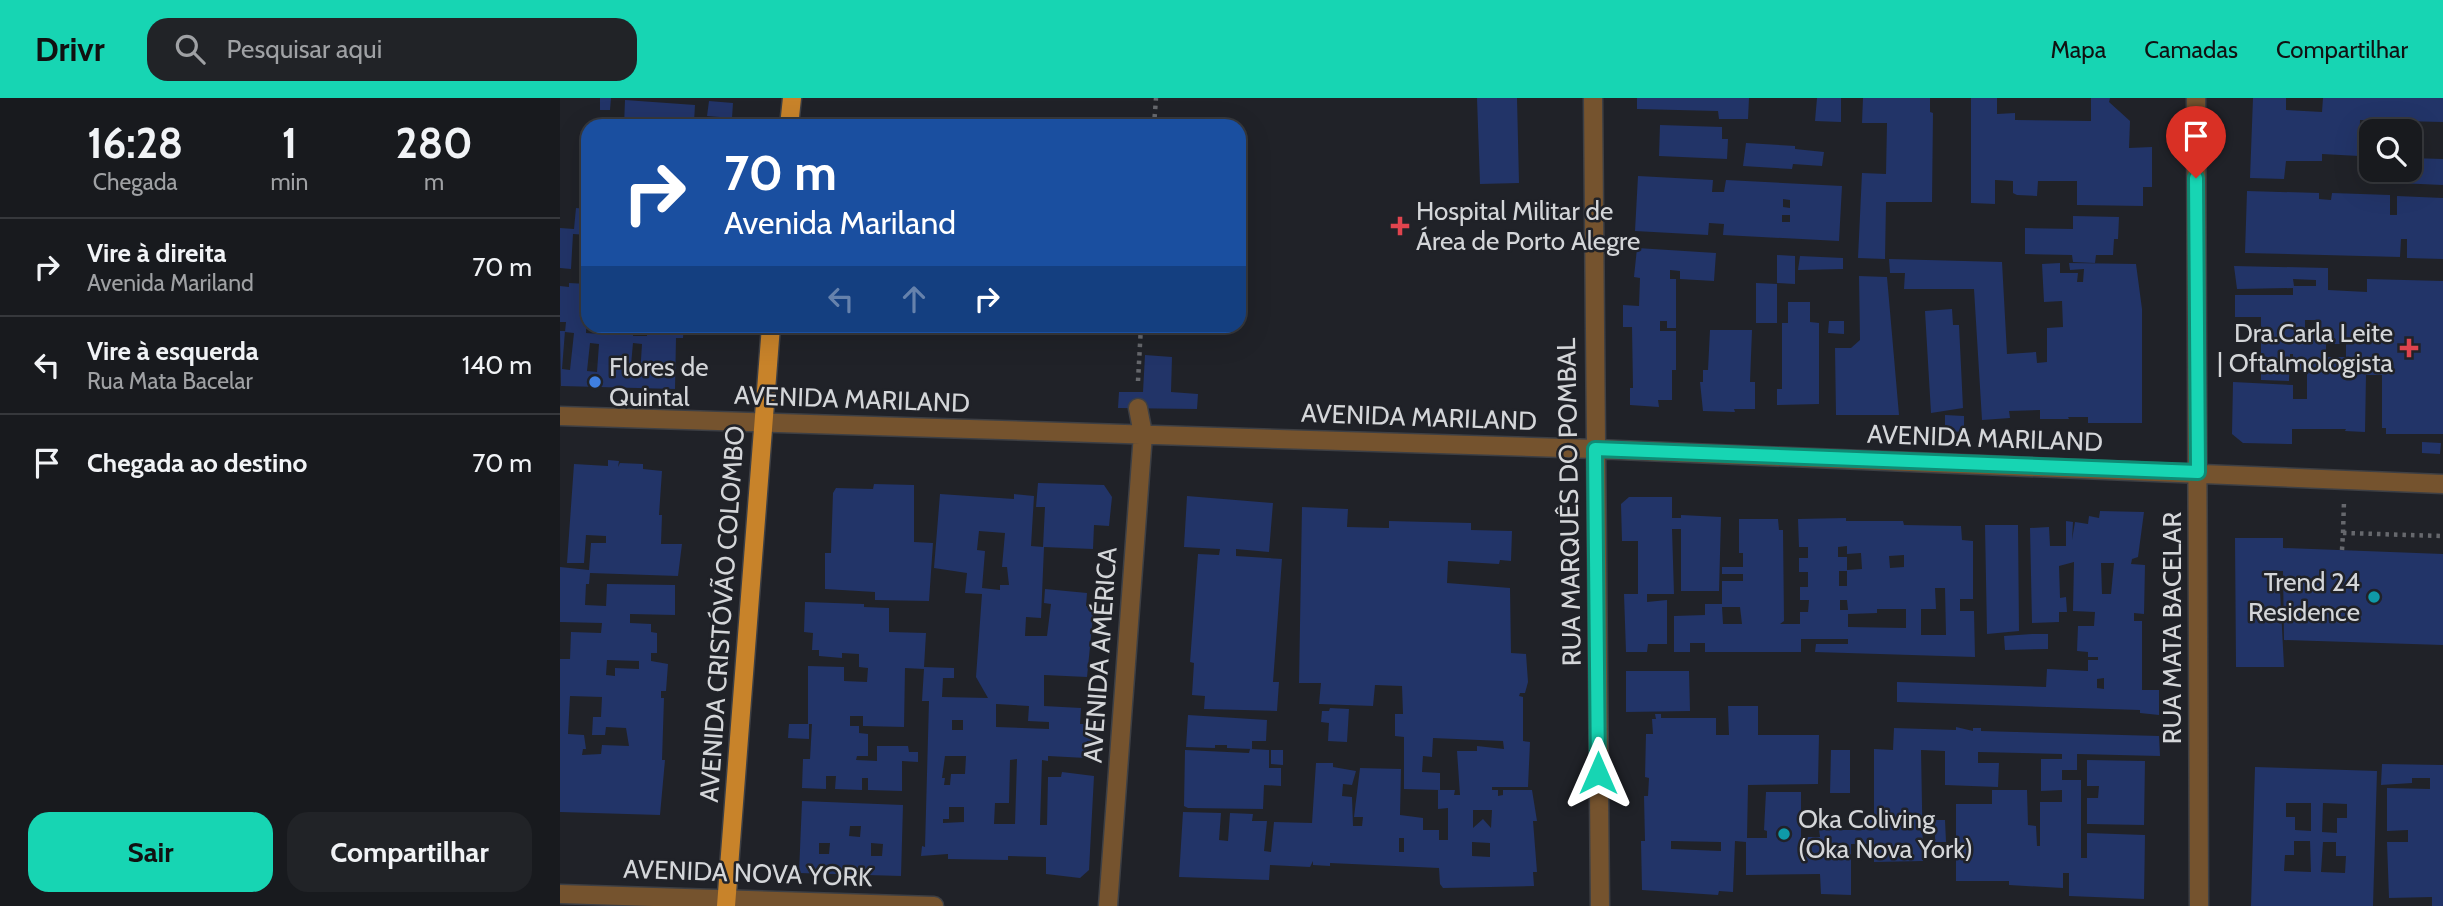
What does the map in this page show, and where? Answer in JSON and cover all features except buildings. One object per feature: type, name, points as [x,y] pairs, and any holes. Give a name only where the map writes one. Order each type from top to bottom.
[{"type":"main road","points":[[790,119],[792,98]]},
{"type":"main road","name":"AVENIDA CRISTÓVÃO COLOMBO","points":[[727,902],[770,333]]},
{"type":"street","name":"RUA MARQUÊS DO POMBAL","points":[[1593,98],[1600,906]]},
{"type":"street","name":"RUA MATA BACELAR","points":[[2196,98],[2199,906]]},
{"type":"street","name":"AVENIDA AMÉRICA","points":[[1108,906],[1143,434],[1138,408]]},
{"type":"street","name":"AVENIDA MARILAND","points":[[560,416],[1595,449],[2443,484]]},
{"type":"street","name":"AVENIDA NOVA YORK","points":[[560,894],[727,902],[934,906]]},
{"type":"path","points":[[1154,119],[1156,98]]},
{"type":"path","points":[[1138,381],[1141,333]]},
{"type":"path","points":[[2342,550],[2343,516]]},
{"type":"path","points":[[2343,533],[2443,537]]},
{"type":"place","name":"Hospital Militar de Área de Porto Alegre","points":[[1400,226]]},
{"type":"place","name":"Dra.Carla Leite | Oftalmologista","points":[[2409,348]]},
{"type":"place","name":"Flores de Quintal","points":[[595,382]]},
{"type":"place","name":"Trend 24 Residence","points":[[2374,597]]},
{"type":"place","name":"Oka Coliving (Oka Nova York)","points":[[1784,834]]},
{"type":"route","points":[[1598,773],[1595,449],[2198,472],[2196,178]]}]
